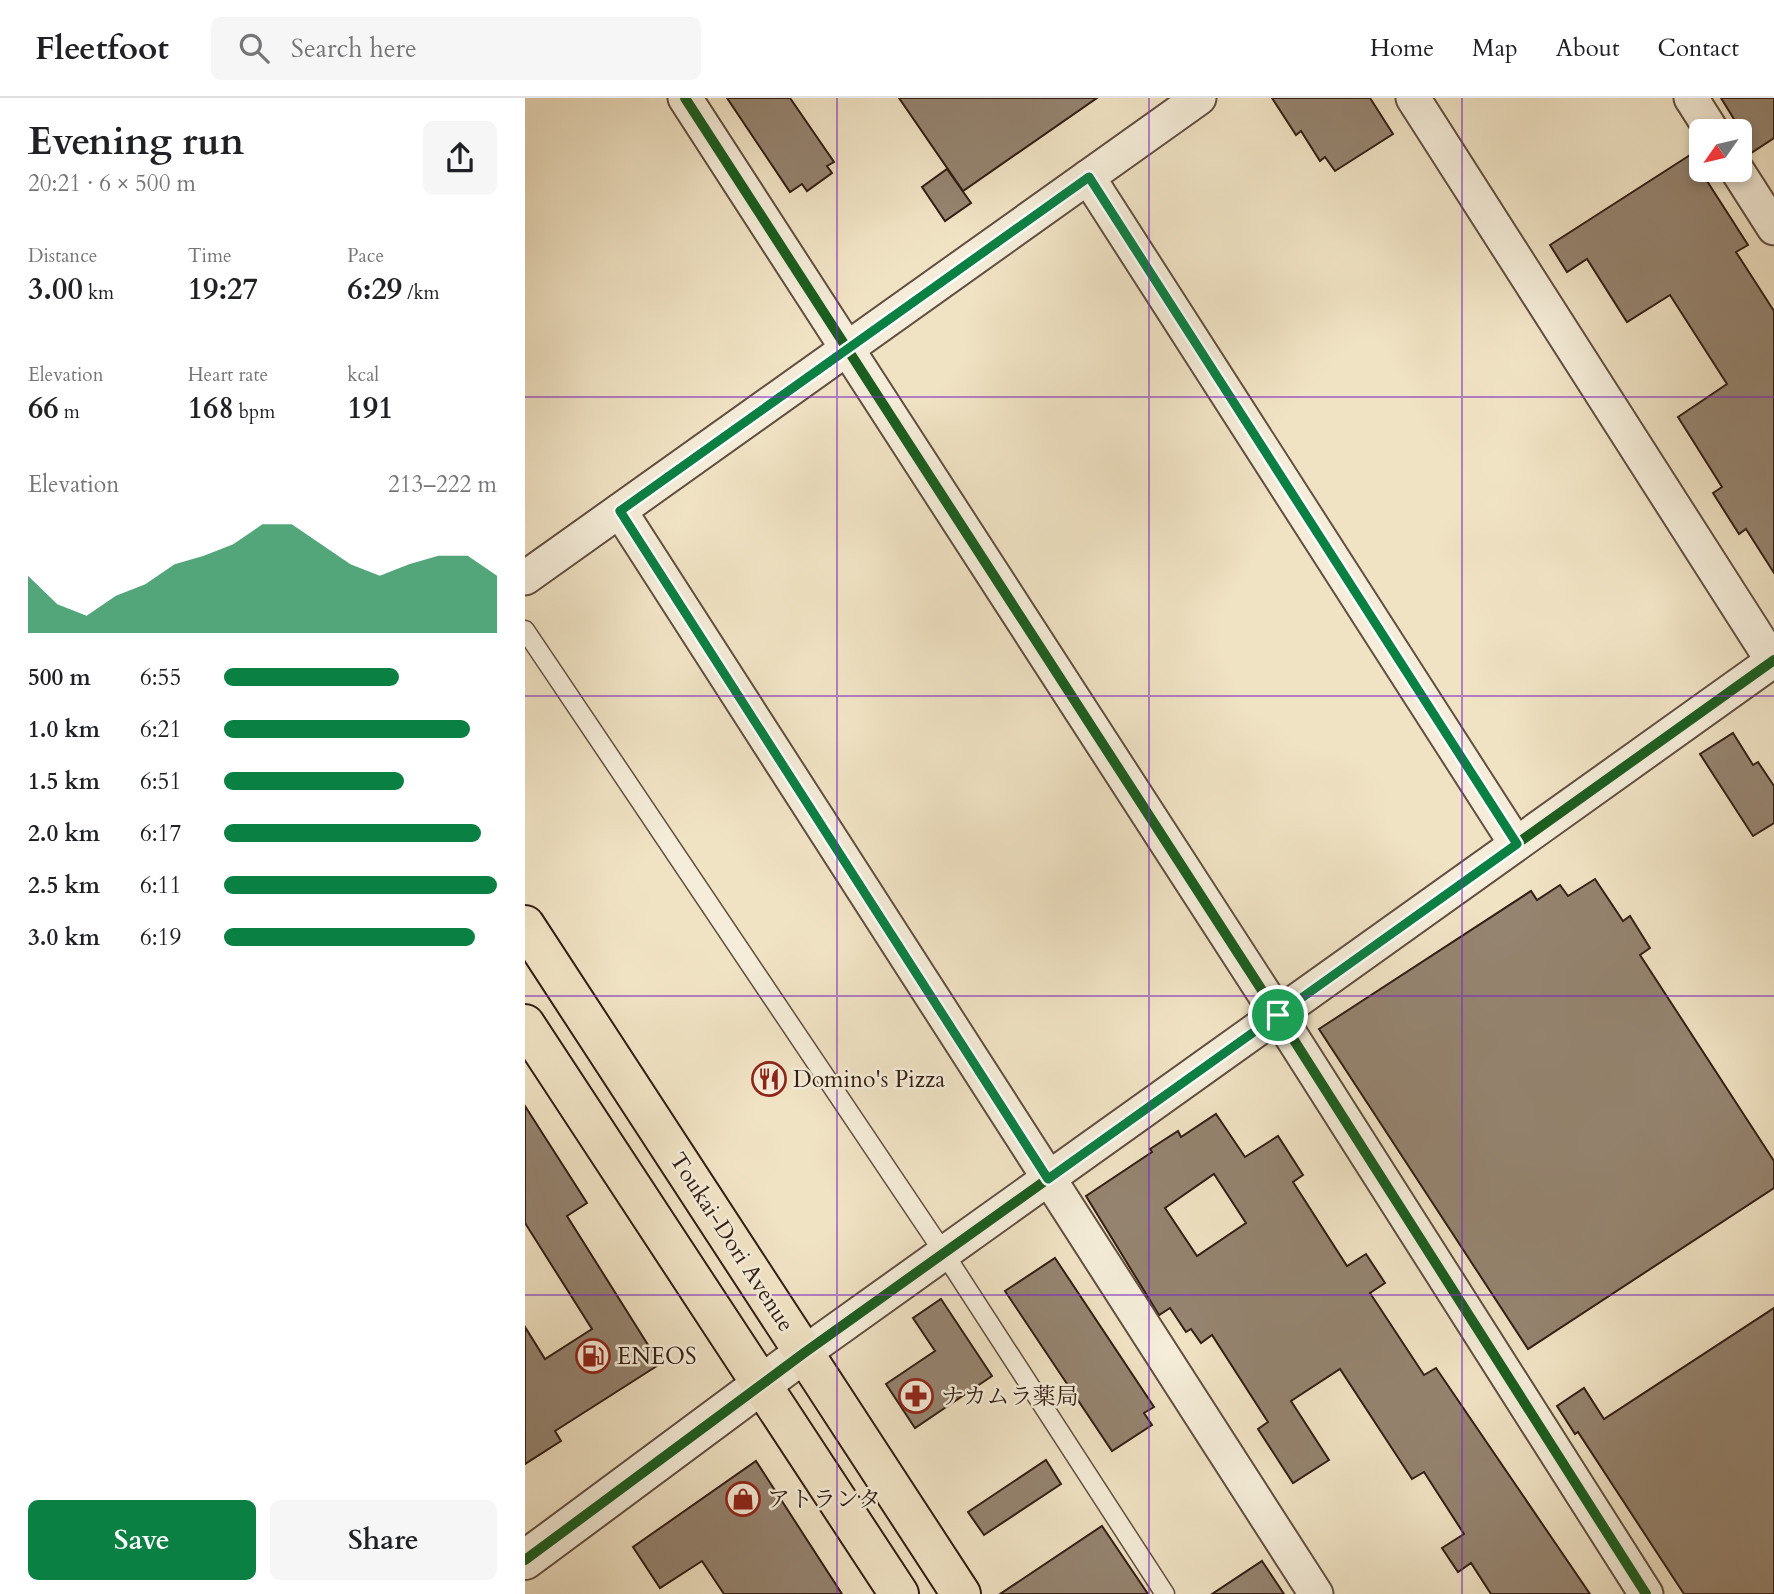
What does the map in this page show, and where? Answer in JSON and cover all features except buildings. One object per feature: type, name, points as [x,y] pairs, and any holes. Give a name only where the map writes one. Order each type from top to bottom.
[{"type":"main road","name":"Toukai-Dori Avenue","points":[[525,925],[961,1594]]},
{"type":"main road","points":[[525,1024],[899,1594]]},
{"type":"street","points":[[685,98],[1278,1015],[1646,1594]]},
{"type":"street","points":[[525,578],[1199,98]]},
{"type":"street","points":[[525,1560],[804,1353],[1774,661],[1413,98]]},
{"type":"street","points":[[1691,98],[1704,119]]},
{"type":"street","points":[[1089,177],[1517,844]]},
{"type":"street","points":[[1745,182],[1774,228]]},
{"type":"street","points":[[620,511],[1316,1594]]},
{"type":"lane","points":[[525,630],[943,1254],[1165,1594]]},
{"type":"cycle path","points":[[685,98],[1278,1015],[1646,1594]]},
{"type":"cycle path","points":[[525,1560],[804,1353],[1774,660]]},
{"type":"place","name":"Domino's Pizza","points":[[769,1079]]},
{"type":"place","name":"ENEOS","points":[[593,1356]]},
{"type":"place","name":"ナカムラ薬局","points":[[916,1396]]},
{"type":"place","name":"アトランタ","points":[[743,1499]]},
{"type":"route","points":[[1089,177],[1517,844],[1278,1015],[1048,1179],[620,511],[1089,177]]}]
